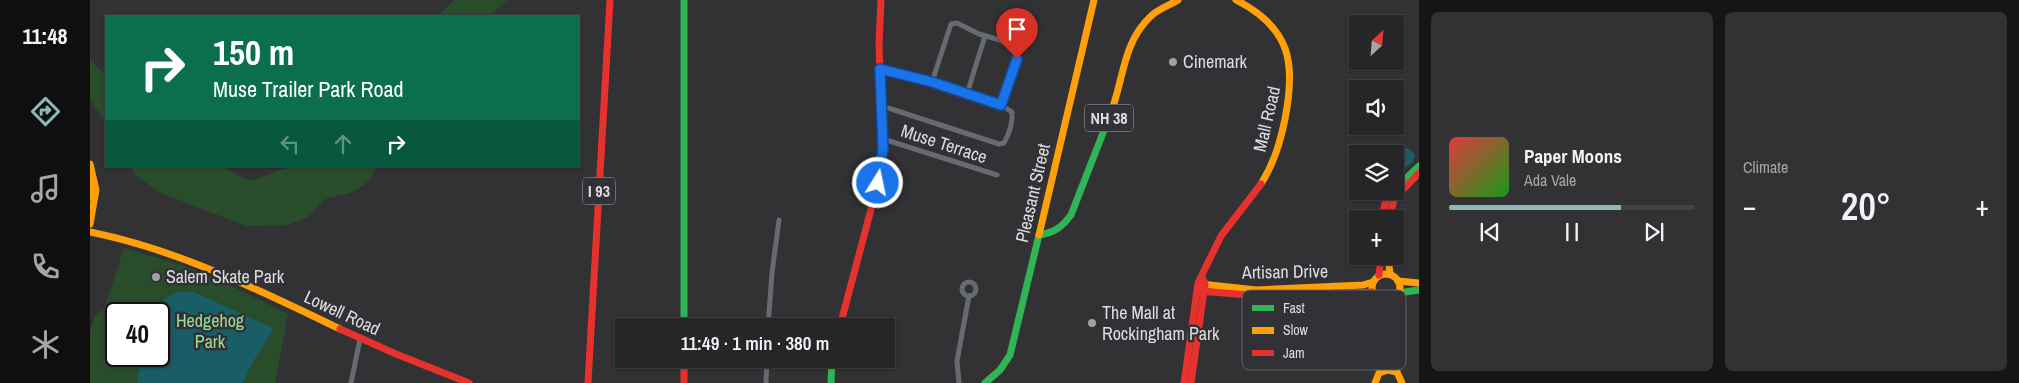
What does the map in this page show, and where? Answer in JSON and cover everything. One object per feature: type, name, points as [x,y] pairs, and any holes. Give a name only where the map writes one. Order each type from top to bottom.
[{"type":"main road","name":"I 93","points":[[588,383],[610,0]]},
{"type":"main road","points":[[684,0],[684,318]]},
{"type":"main road","points":[[842,318],[881,172],[883,139],[880,69],[881,0]]},
{"type":"main road","name":"Pleasant Street","points":[[985,383],[1000,370],[1010,355],[1015,338],[1094,0]]},
{"type":"main road","name":"NH 38","points":[[1039,235],[1055,231],[1072,215],[1112,110],[1126,57],[1134,38],[1152,15],[1178,0]]},
{"type":"main road","name":"Mall Road","points":[[1184,383],[1201,286],[1216,245],[1254,193],[1272,164],[1281,135],[1291,85],[1288,59],[1277,32],[1263,16],[1236,0]]},
{"type":"main road","points":[[90,164],[96,190],[90,224]]},
{"type":"main road","points":[[1404,180],[1419,166]]},
{"type":"main road","points":[[1391,210],[1395,198],[1419,173]]},
{"type":"main road","points":[[90,197],[93,176]]},
{"type":"main road","name":"Lowell Road","points":[[90,232],[139,244],[204,266],[360,339],[469,383]]},
{"type":"main road","points":[[1372,290],[1373,282],[1379,275],[1380,265]]},
{"type":"main road","points":[[1389,265],[1390,274],[1398,281],[1419,283]]},
{"type":"main road","points":[[1379,275],[1390,274]]},
{"type":"main road","points":[[1398,281],[1398,290]]},
{"type":"main road","name":"Artisan Drive","points":[[1201,286],[1270,290],[1363,285],[1373,282]]},
{"type":"main road","name":"Mall Road","points":[[1191,383],[1201,286]]},
{"type":"main road","name":"Artisan Drive","points":[[1201,286],[1242,293]]},
{"type":"main road","points":[[1406,291],[1419,290]]},
{"type":"main road","points":[[684,368],[684,383]]},
{"type":"main road","points":[[831,383],[832,368]]},
{"type":"main road","points":[[1375,383],[1377,377],[1383,371],[1392,370],[1400,376],[1402,383]]},
{"type":"street","points":[[932,82],[951,24],[957,23],[986,36],[1020,46],[1001,105]]},
{"type":"street","points":[[967,94],[986,36]]},
{"type":"street","points":[[880,69],[932,82],[1001,105],[1012,112],[1013,117],[1008,136],[1004,143],[999,144],[882,106]]},
{"type":"street","name":"Muse Terrace","points":[[883,139],[997,175]]},
{"type":"street","points":[[769,318],[779,220]]},
{"type":"street","points":[[959,383],[957,361],[969,296]]},
{"type":"street","points":[[351,383],[360,339]]},
{"type":"street","points":[[766,383],[767,368]]},
{"type":"green space","points":[[454,0],[507,0],[491,15],[439,15]]},
{"type":"green space","points":[[90,59],[105,74],[105,122],[90,99]]},
{"type":"green space","points":[[130,167],[223,167],[248,180],[254,180],[292,167],[376,167],[371,178],[365,184],[350,193],[324,200],[307,218],[288,225],[246,226],[161,193],[136,176]]},
{"type":"green space","name":"Hedgehog Park","points":[[124,248],[187,267],[288,314],[275,383],[90,383],[90,332],[95,316],[105,306],[105,367],[170,367],[170,302],[106,302]]},
{"type":"water","points":[[1408,148],[1415,154],[1413,162],[1404,169],[1404,149]]},
{"type":"water","points":[[179,291],[194,292],[272,328],[273,330],[251,365],[243,383],[137,383],[140,367],[170,367],[170,302],[161,302]]},
{"type":"traffic: fast","points":[[684,0],[684,318]]},
{"type":"traffic: fast","points":[[985,383],[1000,370],[1010,355],[1039,235],[1057,229],[1071,215],[1110,115]]},
{"type":"traffic: fast","points":[[1404,180],[1419,166]]},
{"type":"traffic: fast","points":[[1406,292],[1419,290]]},
{"type":"traffic: fast","points":[[831,383],[832,368]]},
{"type":"traffic: slow","points":[[1039,235],[1094,0]]},
{"type":"traffic: slow","points":[[1110,115],[1134,38],[1141,27],[1154,14],[1178,0]]},
{"type":"traffic: slow","points":[[1236,0],[1254,11],[1279,35],[1289,64],[1290,81],[1283,128],[1273,161],[1261,184]]},
{"type":"traffic: slow","points":[[90,164],[96,190],[90,224]]},
{"type":"traffic: slow","points":[[90,197],[92,181]]},
{"type":"traffic: slow","points":[[90,232],[155,249],[187,260],[249,286],[340,329]]},
{"type":"traffic: slow","points":[[1389,265],[1390,274]]},
{"type":"traffic: slow","points":[[1372,290],[1376,278],[1386,274],[1396,278],[1400,288]]},
{"type":"traffic: slow","points":[[1398,281],[1419,283]]},
{"type":"traffic: slow","points":[[1201,284],[1256,290],[1363,285],[1373,282]]},
{"type":"traffic: slow","points":[[1375,383],[1379,373],[1388,370],[1397,372],[1402,383]]},
{"type":"traffic: jam","points":[[588,383],[610,0]]},
{"type":"traffic: jam","points":[[842,318],[878,183],[883,148],[879,45],[881,0]]},
{"type":"traffic: jam","points":[[1391,210],[1395,198],[1419,173]]},
{"type":"traffic: jam","points":[[1184,383],[1198,283],[1221,236],[1261,184]]},
{"type":"traffic: jam","points":[[1383,210],[1387,200]]},
{"type":"traffic: jam","points":[[1379,275],[1380,265]]},
{"type":"traffic: jam","points":[[1191,383],[1205,284],[1202,277]]},
{"type":"traffic: jam","points":[[1199,291],[1242,294]]},
{"type":"traffic: jam","points":[[340,329],[469,383]]},
{"type":"traffic: jam","points":[[684,368],[684,383]]},
{"type":"place","name":"Cinemark","points":[[1173,62]]},
{"type":"place","name":"Salem Skate Park","points":[[156,277]]},
{"type":"place","name":"The Mall at Rockingham Park","points":[[1092,323]]},
{"type":"route","points":[[878,183],[883,148],[880,69],[908,74],[1001,105],[1017,59]]}]
